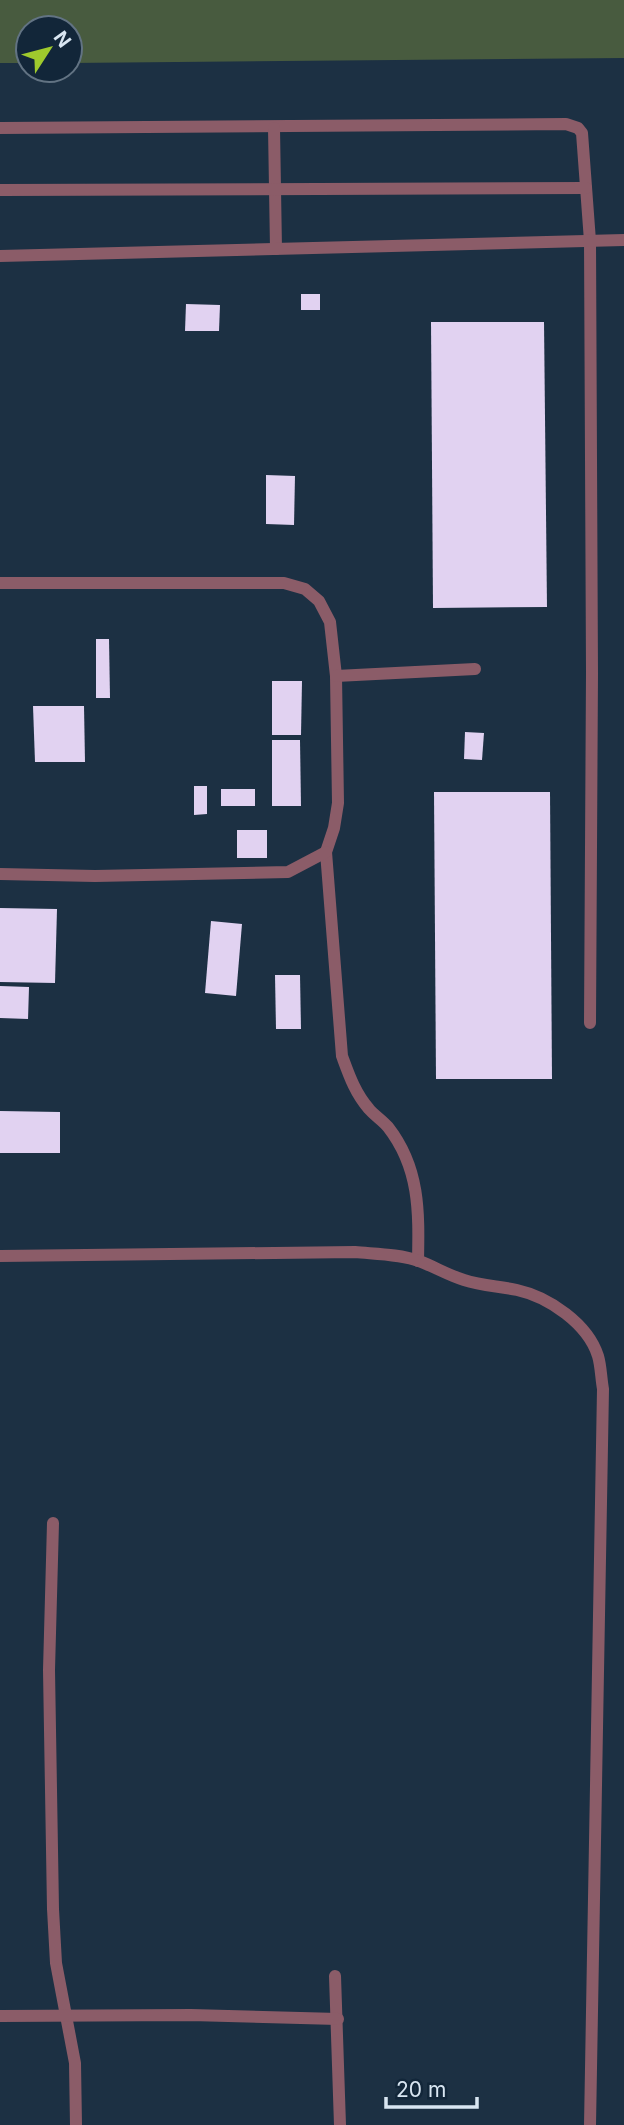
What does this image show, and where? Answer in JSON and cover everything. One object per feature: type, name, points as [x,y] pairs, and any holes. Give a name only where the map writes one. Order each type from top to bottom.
[{"type":"lane","points":[[0,128],[566,124],[578,128],[582,133],[590,241],[590,1023]]},
{"type":"lane","points":[[274,128],[276,249]]},
{"type":"lane","points":[[0,190],[586,188]]},
{"type":"lane","points":[[0,256],[624,240]]},
{"type":"lane","points":[[0,583],[284,583],[305,589],[319,601],[330,622],[336,676],[338,803],[326,852],[342,1056],[351,1083],[368,1108],[387,1126],[413,1173],[419,1217],[418,1261]]},
{"type":"lane","points":[[336,676],[475,669]]},
{"type":"lane","points":[[0,874],[95,876],[288,872],[326,852]]},
{"type":"lane","points":[[0,1256],[355,1252],[418,1261],[447,1275],[480,1285],[519,1290],[548,1301],[570,1317],[586,1335],[598,1355],[603,1389],[590,2125]]},
{"type":"lane","points":[[53,1523],[49,1670],[53,1909],[56,1963],[75,2063],[76,2125]]},
{"type":"lane","points":[[335,1976],[340,2125]]},
{"type":"lane","points":[[0,2016],[191,2015],[338,2019]]},
{"type":"green space","points":[[0,0],[624,0],[624,58],[84,63],[84,14],[14,14],[14,63],[0,63]]},
{"type":"building","points":[[301,294],[320,294],[320,310],[301,310]]},
{"type":"building","points":[[186,304],[220,305],[219,331],[185,331]]},
{"type":"building","points":[[431,322],[544,322],[547,607],[433,608]]},
{"type":"building","points":[[266,475],[295,476],[294,525],[266,524]]},
{"type":"building","points":[[96,639],[109,639],[110,698],[96,698]]},
{"type":"building","points":[[272,681],[302,681],[301,735],[272,735]]},
{"type":"building","points":[[33,706],[84,706],[85,762],[35,762]]},
{"type":"building","points":[[465,732],[484,733],[482,760],[464,759]]},
{"type":"building","points":[[272,740],[300,740],[301,806],[272,806]]},
{"type":"building","points":[[194,786],[207,786],[207,814],[194,815]]},
{"type":"building","points":[[221,789],[255,789],[255,806],[221,806]]},
{"type":"building","points":[[434,792],[550,792],[552,1079],[436,1079]]},
{"type":"building","points":[[237,830],[267,830],[267,858],[237,858]]},
{"type":"building","points":[[0,908],[57,909],[55,983],[0,982]]},
{"type":"building","points":[[211,921],[242,924],[236,996],[205,993]]},
{"type":"building","points":[[275,975],[300,975],[301,1029],[276,1029]]},
{"type":"building","points":[[0,986],[29,987],[28,1019],[0,1018]]},
{"type":"building","points":[[0,1111],[60,1112],[60,1153],[0,1153]]}]
